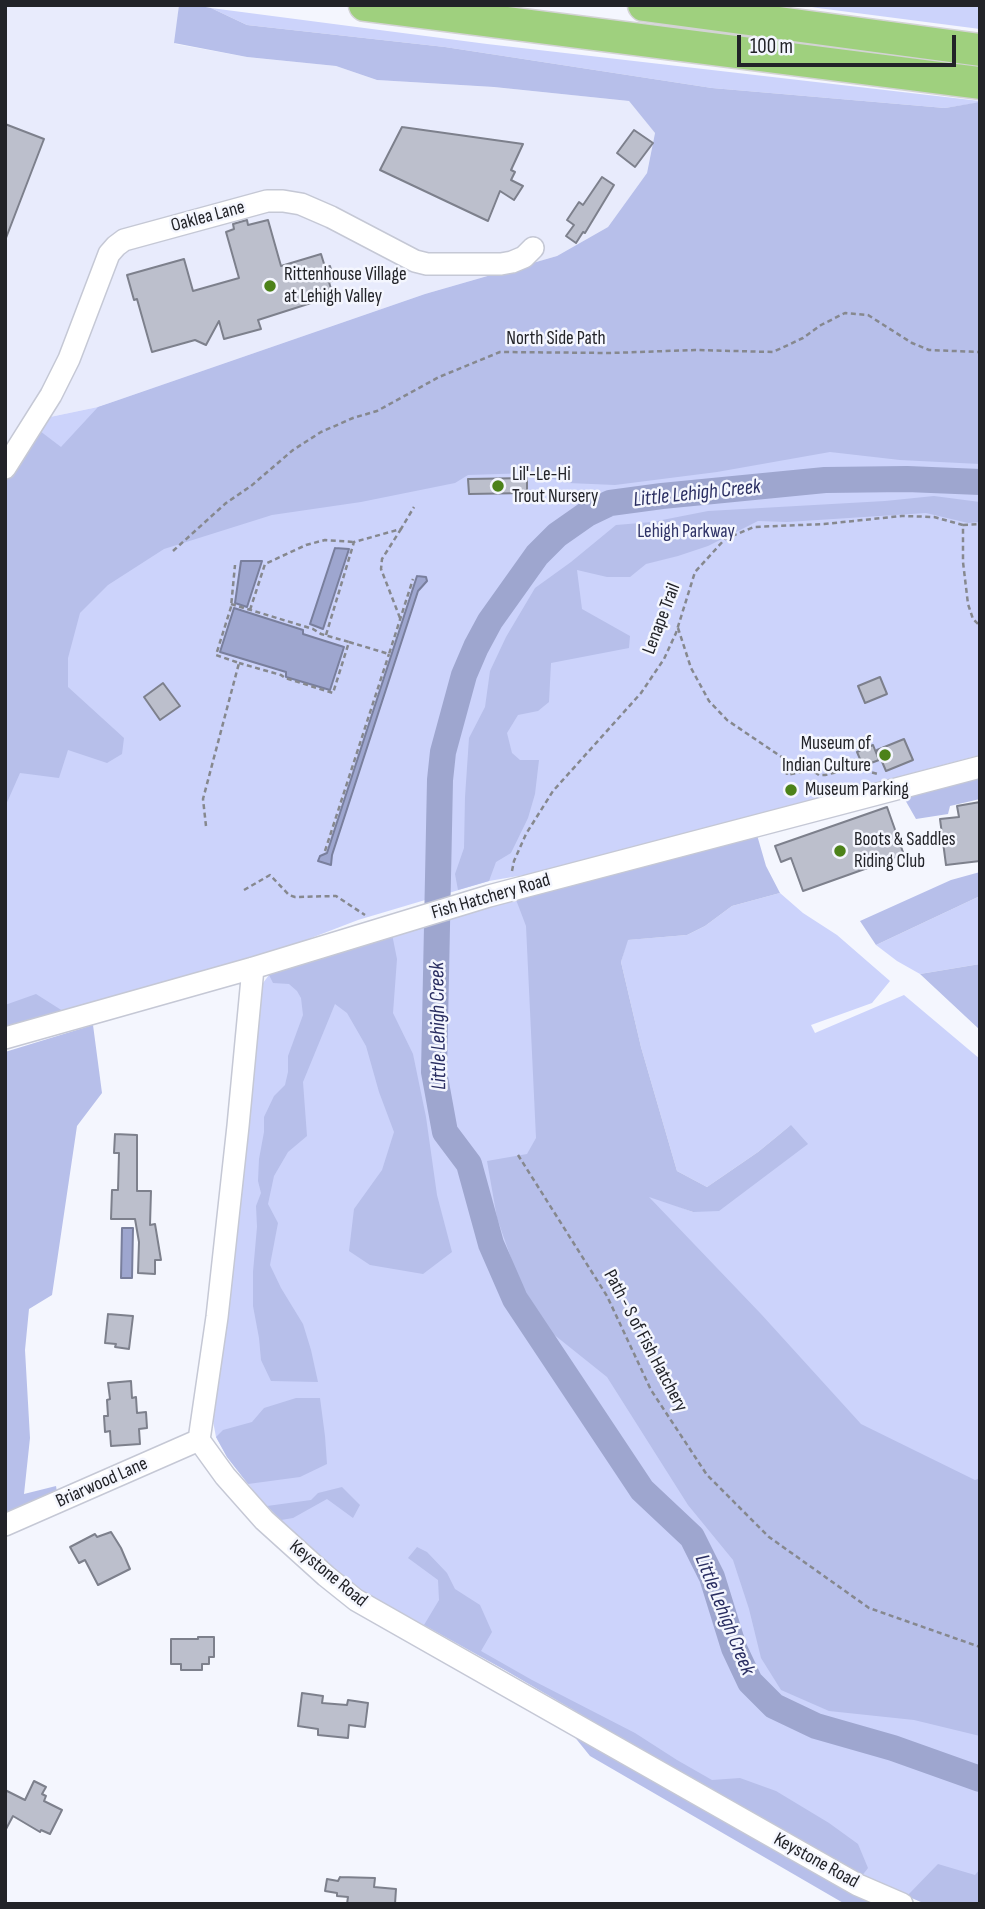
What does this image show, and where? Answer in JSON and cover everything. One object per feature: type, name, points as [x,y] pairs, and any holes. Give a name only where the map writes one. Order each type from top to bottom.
[{"type":"highway","points":[[365,5],[980,83]]},
{"type":"highway","points":[[644,5],[980,50]]},
{"type":"street","name":"Oaklea Lane","points":[[5,468],[51,396],[69,359],[109,254],[124,240],[267,201],[283,201],[301,204],[331,217],[415,261],[427,264],[501,264],[524,257],[533,248]]},
{"type":"street","name":"Fish Hatchery Road","points":[[5,1038],[253,968],[498,894],[980,767]]},
{"type":"street","points":[[199,1440],[218,1306],[253,968]]},
{"type":"street","name":"Briarwood Lane","points":[[5,1525],[199,1440]]},
{"type":"street","name":"Keystone Road","points":[[199,1440],[225,1476],[264,1520],[356,1600],[858,1885],[902,1904]]},
{"type":"path","name":"North Side Path","points":[[173,551],[226,503],[251,486],[293,450],[321,432],[377,411],[439,377],[500,352],[773,352],[845,313],[868,315],[912,343],[929,350],[980,352]]},
{"type":"path","points":[[401,619],[381,569],[382,559],[414,507]]},
{"type":"path","name":"Lenape Trail","points":[[498,894],[526,834],[552,792],[640,693],[664,659],[678,628],[695,572],[725,539],[754,527],[824,524],[902,516],[934,517],[963,525],[980,524]]},
{"type":"path","points":[[963,525],[963,562],[968,604],[973,619],[980,626]]},
{"type":"path","points":[[250,610],[265,564],[306,545],[325,540],[354,542],[401,529]]},
{"type":"path","points":[[326,635],[354,542]]},
{"type":"path","points":[[235,565],[231,604],[216,655],[333,693],[349,642]]},
{"type":"path","points":[[325,851],[413,579]]},
{"type":"path","points":[[231,604],[389,654]]},
{"type":"path","points":[[678,628],[691,668],[709,701],[727,720],[786,760],[787,775],[811,770],[825,775],[855,768],[886,774]]},
{"type":"path","points":[[206,826],[203,799],[239,663]]},
{"type":"path","points":[[244,890],[270,875],[289,895],[295,897],[336,896],[365,916],[373,931]]},
{"type":"path","name":"Path - S of Fish Hatchery","points":[[518,1155],[607,1296],[651,1390],[707,1475],[769,1537],[869,1608],[980,1647]]},
{"type":"shaded area","points":[[5,5],[179,5],[175,44],[247,57],[336,66],[377,80],[494,87],[629,101],[655,133],[647,173],[608,227],[557,256],[425,294],[98,407],[50,417],[5,482]]},
{"type":"shaded area","points":[[335,548],[349,549],[323,629],[310,624]]},
{"type":"shaded area","points":[[241,561],[262,561],[247,607],[235,603]]},
{"type":"shaded area","points":[[417,576],[426,577],[427,581],[418,591],[331,865],[318,861],[320,856],[327,853]]},
{"type":"shaded area","points":[[234,608],[303,630],[303,634],[344,647],[330,690],[286,677],[286,672],[220,652]]},
{"type":"shaded area","points":[[122,1228],[133,1228],[132,1278],[121,1278]]},
{"type":"green space","points":[[179,5],[211,8],[247,25],[445,47],[712,88],[945,108],[980,102],[980,464],[900,460],[830,452],[717,472],[615,485],[568,483],[531,473],[468,475],[455,483],[361,502],[272,515],[164,549],[108,585],[80,613],[68,658],[68,687],[124,738],[122,754],[107,763],[68,750],[59,778],[20,773],[5,807],[5,482],[40,431],[61,447],[98,407],[425,294],[557,256],[608,227],[647,173],[655,133],[629,101],[494,87],[377,80],[336,66],[247,57],[174,43]]},
{"type":"green space","points":[[800,5],[980,5],[980,29],[818,8]]},
{"type":"green space","name":"Lehigh Parkway","points":[[211,8],[487,44],[980,101],[980,755],[542,872],[489,881],[358,920],[246,963],[5,1031],[5,482],[50,417],[98,407],[543,274],[977,103],[945,108],[712,88],[445,47],[247,25]]},
{"type":"green space","points":[[934,496],[980,502],[980,522],[968,523],[926,513],[787,522],[758,521],[708,546],[646,564],[630,577],[607,577],[577,570],[582,609],[630,636],[629,648],[551,663],[549,702],[538,711],[518,715],[507,733],[512,753],[520,760],[539,760],[535,794],[528,818],[511,853],[496,862],[489,881],[458,890],[455,874],[464,848],[469,738],[485,707],[490,671],[506,637],[535,588],[616,525],[652,522],[708,511]]},
{"type":"green space","points":[[980,778],[980,799],[950,806],[948,814],[916,819],[904,798]]},
{"type":"green space","points":[[757,835],[766,866],[780,893],[732,906],[705,926],[687,935],[628,940],[621,962],[641,1047],[677,1171],[707,1187],[758,1152],[791,1125],[808,1144],[719,1211],[693,1212],[649,1197],[861,1424],[975,1480],[980,1478],[980,1736],[914,1720],[829,1711],[781,1690],[761,1658],[733,1560],[688,1505],[607,1377],[547,1329],[518,1278],[497,1218],[487,1161],[527,1154],[536,1138],[526,926],[515,897]]},
{"type":"green space","points":[[980,872],[980,896],[876,945],[860,921],[951,880]]},
{"type":"green space","points":[[574,879],[648,1195],[693,1212],[791,1125],[758,1152],[707,1187],[677,1171],[641,1047],[621,962],[627,940],[687,935],[705,926],[732,906],[780,893],[803,913],[837,935],[890,981],[872,1003],[811,1025],[815,1033],[904,995],[980,1059],[980,1478],[976,1480],[980,1484],[980,1904],[926,1904],[855,1874],[505,1670],[355,1587],[329,1567],[260,1499],[227,1457],[216,1437],[212,1416],[251,1060],[263,983],[269,975],[283,967]]},
{"type":"green space","points":[[980,896],[980,964],[920,974],[876,945]]},
{"type":"green space","points":[[392,934],[397,959],[393,1013],[413,1054],[426,1117],[437,1195],[452,1252],[423,1274],[370,1265],[349,1251],[354,1209],[382,1170],[394,1132],[366,1046],[347,1013],[335,1004],[303,1082],[307,1136],[288,1152],[274,1176],[268,1204],[278,1223],[270,1265],[303,1324],[318,1382],[271,1381],[261,1360],[253,1306],[256,1206],[261,1193],[258,1181],[259,1159],[264,1117],[274,1096],[285,1085],[288,1056],[303,1015],[301,998],[297,991],[289,984],[273,983],[269,975],[283,967]]},
{"type":"green space","points":[[980,964],[980,1030],[920,974]]},
{"type":"green space","points":[[36,994],[66,1013],[5,1031],[5,1005]]},
{"type":"green space","points":[[93,1025],[102,1093],[77,1126],[52,1295],[29,1309],[25,1350],[30,1438],[24,1494],[56,1486],[57,1492],[5,1515],[5,1052]]},
{"type":"green space","points":[[296,1398],[320,1398],[327,1464],[300,1477],[248,1484],[227,1457],[216,1437],[223,1430],[252,1422],[264,1408]]},
{"type":"green space","points":[[342,1487],[360,1505],[353,1518],[327,1499],[293,1518],[281,1520],[267,1506],[311,1500],[318,1493]]},
{"type":"green space","points":[[417,1547],[427,1552],[447,1573],[455,1589],[480,1605],[492,1632],[481,1651],[635,1733],[712,1780],[740,1778],[776,1791],[858,1844],[868,1868],[861,1877],[855,1874],[424,1625],[439,1600],[438,1580],[408,1558]]},
{"type":"green space","points":[[569,1730],[883,1904],[845,1904],[590,1756]]},
{"type":"green space","points":[[938,1864],[975,1875],[980,1869],[980,1904],[926,1904],[907,1896]]},
{"type":"building","points":[[5,124],[44,139],[6,238],[5,238]]},
{"type":"building","points":[[402,127],[523,144],[511,170],[515,172],[511,180],[523,186],[514,200],[500,191],[488,221],[380,170]]},
{"type":"building","points":[[634,130],[653,143],[635,167],[617,153]]},
{"type":"building","points":[[602,177],[614,185],[576,243],[566,236],[574,225],[567,220],[579,202],[583,205]]},
{"type":"building","name":"Rittenhouse Village at Lehigh Valley","points":[[247,220],[248,225],[268,220],[281,266],[321,254],[325,267],[330,266],[334,280],[329,282],[333,296],[258,320],[261,329],[224,339],[219,321],[206,345],[195,340],[152,352],[127,275],[184,259],[193,291],[239,278],[226,232],[234,229],[233,224]]},
{"type":"building","name":"Lil'-Le-Hi Trout Nursery","points":[[527,478],[527,493],[469,494],[468,479]]},
{"type":"building","points":[[880,677],[887,694],[865,703],[858,686]]},
{"type":"building","points":[[163,683],[180,706],[160,720],[144,697]]},
{"type":"building","name":"Museum of Indian Culture","points":[[904,739],[913,760],[886,771],[877,750]]},
{"type":"building","points":[[873,745],[879,760],[863,766],[857,752]]},
{"type":"building","points":[[980,802],[980,861],[946,865],[940,819],[959,817],[957,806]]},
{"type":"building","name":"Boots & Saddles Riding Club","points":[[887,807],[904,855],[803,891],[791,858],[781,862],[775,846]]},
{"type":"building","points":[[115,1134],[137,1135],[137,1191],[151,1191],[150,1225],[155,1224],[161,1260],[155,1260],[155,1274],[138,1273],[139,1242],[135,1219],[111,1219],[112,1190],[118,1190],[119,1153],[114,1153]]},
{"type":"building","points":[[108,1314],[133,1316],[129,1349],[105,1343]]},
{"type":"building","points":[[131,1381],[132,1398],[136,1397],[137,1413],[146,1412],[147,1428],[139,1429],[140,1444],[111,1446],[110,1431],[105,1432],[104,1416],[108,1416],[108,1383]]},
{"type":"building","points":[[111,1532],[130,1569],[98,1585],[85,1560],[79,1563],[70,1547],[95,1534],[97,1537]]},
{"type":"building","points":[[214,1637],[214,1657],[209,1657],[209,1664],[202,1664],[202,1670],[181,1670],[181,1664],[171,1664],[171,1639]]},
{"type":"building","points":[[302,1693],[323,1696],[322,1703],[347,1705],[348,1700],[368,1703],[365,1727],[349,1725],[348,1738],[318,1735],[318,1729],[298,1726]]},
{"type":"building","points":[[34,1781],[46,1787],[42,1794],[46,1796],[44,1801],[62,1810],[50,1834],[41,1830],[40,1832],[13,1816],[5,1831],[5,1790],[25,1800]]},
{"type":"building","points":[[340,1877],[375,1878],[374,1887],[396,1889],[395,1904],[347,1904],[348,1897],[325,1891],[327,1879],[338,1881]]},
{"type":"waterway","name":"Little Lehigh Creek","points":[[980,482],[825,480],[610,503],[587,514],[557,535],[537,555],[490,621],[476,647],[464,675],[443,752],[440,780],[434,1072],[445,1132],[469,1164],[491,1244],[515,1299],[642,1490],[692,1537],[712,1577],[734,1648],[750,1682],[774,1706],[816,1726],[893,1748],[980,1779]]},
{"type":"place","name":"Rittenhouse Village at Lehigh Valley","points":[[270,286]]},
{"type":"place","name":"Lil'-Le-Hi Trout Nursery","points":[[498,486]]},
{"type":"place","name":"Museum of Indian Culture","points":[[885,755]]},
{"type":"place","name":"Museum Parking","points":[[791,790]]},
{"type":"place","name":"Boots & Saddles Riding Club","points":[[840,851]]}]
